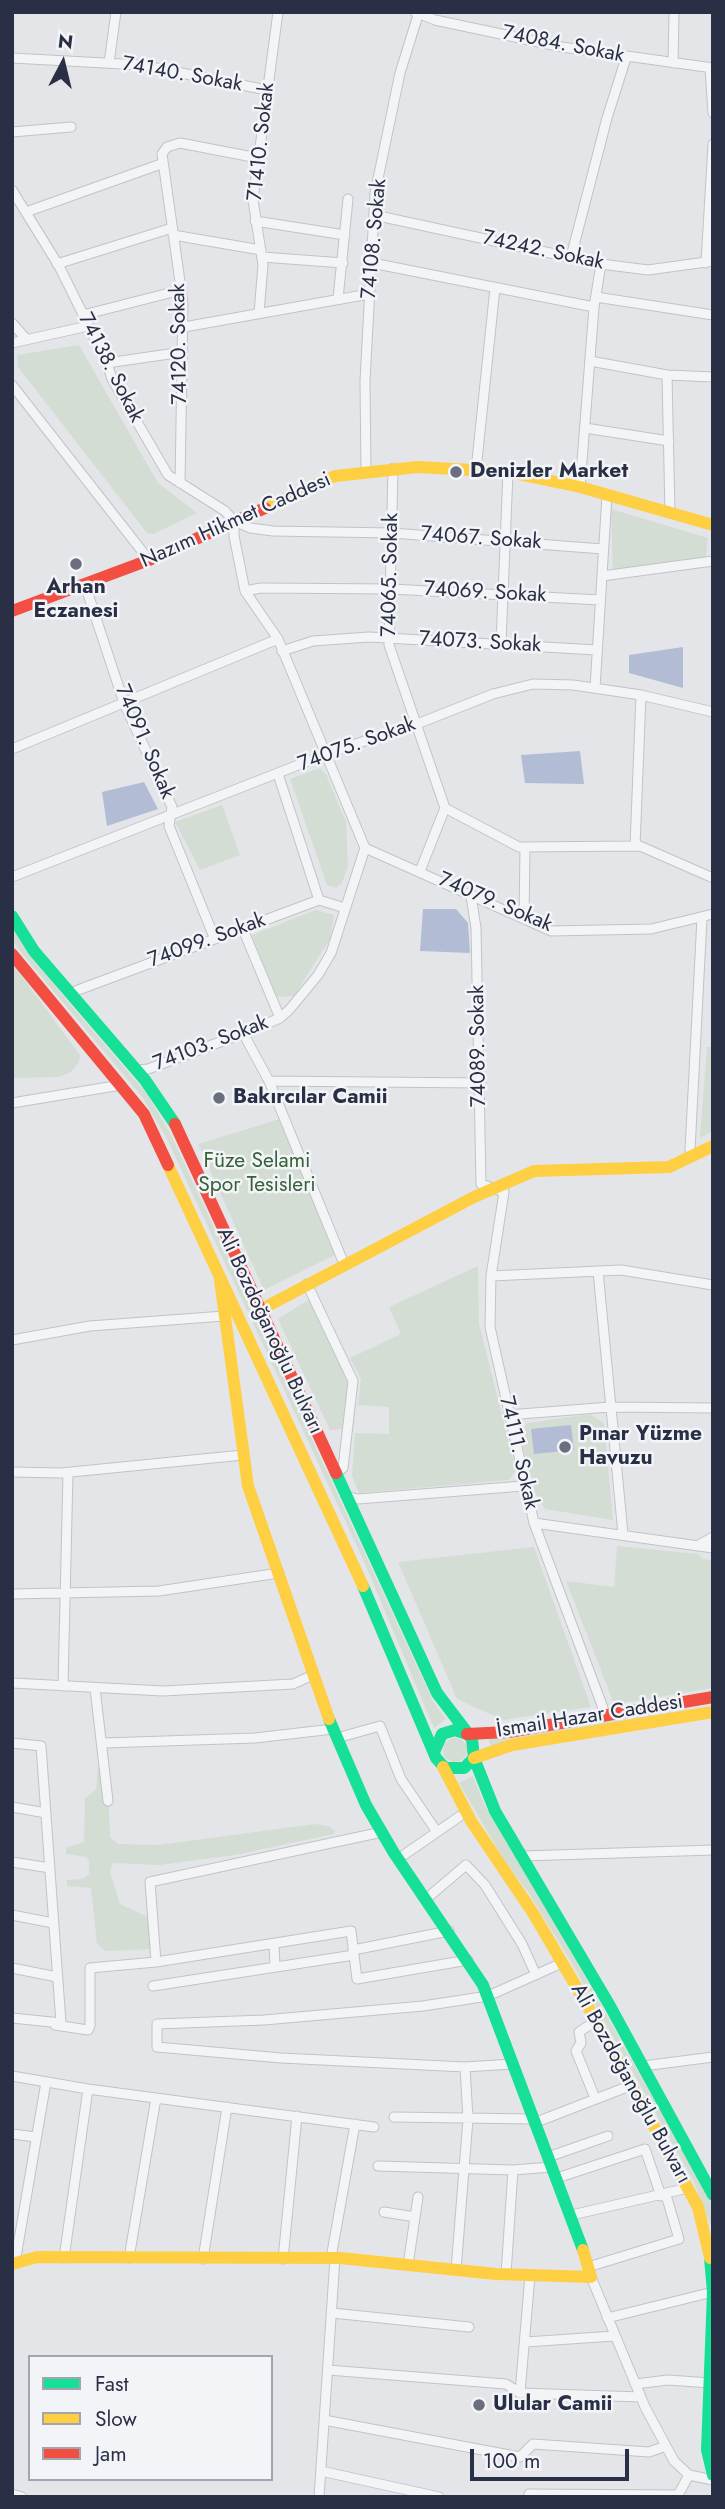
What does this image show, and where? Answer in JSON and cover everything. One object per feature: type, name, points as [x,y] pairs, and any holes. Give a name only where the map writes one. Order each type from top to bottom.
[{"type":"main road","name":"Nazım Hikmet Caddesi","points":[[12,611],[149,560],[335,477],[366,471],[393,468],[508,472],[580,487],[713,525]]},
{"type":"main road","name":"Ali Bozdoğanoğlu Bulvarı","points":[[12,916],[34,951],[137,1070],[174,1124],[437,1693],[467,1734]]},
{"type":"main road","name":"Ali Bozdoğanoğlu Bulvarı","points":[[12,954],[144,1114],[289,1421],[434,1752]]},
{"type":"main road","points":[[260,1310],[493,1188],[534,1171],[670,1167],[713,1146]]},
{"type":"main road","points":[[13,2264],[37,2257],[333,2258],[506,2274],[590,2272],[572,2215],[533,2121],[488,1997],[468,1960],[398,1859],[366,1805],[313,1675],[248,1486],[220,1273]]},
{"type":"main road","name":"İsmail Hazar Caddesi","points":[[467,1734],[508,1732],[713,1697]]},
{"type":"main road","name":"İsmail Hazar Caddesi","points":[[474,1758],[512,1745],[713,1712]]},
{"type":"main road","points":[[455,1730],[467,1734],[475,1745],[474,1758],[458,1770],[443,1767],[434,1752],[442,1734],[455,1730]]},
{"type":"main road","name":"Ali Bozdoğanoğlu Bulvarı","points":[[474,1758],[489,1801],[643,2066],[713,2195]]},
{"type":"main road","name":"Ali Bozdoğanoğlu Bulvarı","points":[[443,1767],[466,1812],[562,1963],[688,2188],[708,2242],[713,2292],[707,2450],[713,2478]]},
{"type":"street","points":[[109,63],[116,12]]},
{"type":"street","name":"71410. Sokak","points":[[260,313],[261,254],[253,200],[278,12]]},
{"type":"street","points":[[673,63],[674,12]]},
{"type":"street","name":"74084. Sokak","points":[[417,13],[549,44],[626,58],[712,68]]},
{"type":"street","name":"74108. Sokak","points":[[366,471],[369,294],[375,193],[400,74],[417,13]]},
{"type":"street","name":"74140. Sokak","points":[[12,58],[141,65],[267,90]]},
{"type":"street","points":[[571,257],[607,118],[626,58]]},
{"type":"street","points":[[712,68],[713,113]]},
{"type":"street","points":[[12,132],[71,127]]},
{"type":"street","points":[[26,212],[161,164],[162,154],[167,147],[180,143],[258,158]]},
{"type":"street","points":[[710,262],[713,144]]},
{"type":"street","name":"74120. Sokak","points":[[161,164],[181,290],[184,327],[180,483]]},
{"type":"street","name":"74138. Sokak","points":[[12,190],[57,264],[107,363],[112,379],[169,475],[225,511],[234,521]]},
{"type":"street","points":[[338,299],[348,199]]},
{"type":"street","name":"74242. Sokak","points":[[374,215],[601,264],[649,270],[710,262]]},
{"type":"street","points":[[255,221],[345,234]]},
{"type":"street","points":[[57,264],[172,231],[261,254],[343,263]]},
{"type":"street","points":[[372,263],[495,288],[713,315]]},
{"type":"street","points":[[580,487],[595,302],[601,264]]},
{"type":"street","points":[[476,470],[495,288]]},
{"type":"street","points":[[83,315],[181,290]]},
{"type":"street","points":[[184,327],[369,294]]},
{"type":"street","points":[[12,323],[27,340]]},
{"type":"street","points":[[12,343],[88,326]]},
{"type":"street","points":[[107,363],[183,352]]},
{"type":"street","points":[[590,361],[667,375],[713,377]]},
{"type":"street","points":[[667,375],[670,513]]},
{"type":"street","points":[[12,385],[149,560]]},
{"type":"street","points":[[585,428],[669,441]]},
{"type":"street","name":"74065. Sokak","points":[[393,468],[389,638],[445,808]]},
{"type":"street","points":[[502,643],[508,472]]},
{"type":"street","points":[[595,688],[607,495]]},
{"type":"street","points":[[234,521],[234,536],[245,591],[278,639],[365,848]]},
{"type":"street","name":"74067. Sokak","points":[[234,521],[250,528],[272,531],[392,533],[603,548]]},
{"type":"street","points":[[601,576],[713,561]]},
{"type":"street","name":"74091. Sokak","points":[[85,585],[124,703],[172,807],[169,826],[214,937]]},
{"type":"street","name":"74069. Sokak","points":[[245,591],[261,588],[391,589],[600,600]]},
{"type":"street","name":"74073. Sokak","points":[[282,651],[313,641],[389,638],[597,650]]},
{"type":"street","points":[[12,749],[278,639]]},
{"type":"street","name":"74075. Sokak","points":[[12,877],[325,755],[417,724],[493,694],[533,684],[595,688],[641,695],[713,712]]},
{"type":"street","points":[[635,846],[641,695]]},
{"type":"street","points":[[278,774],[319,900],[345,908]]},
{"type":"street","points":[[420,871],[445,808],[519,847],[635,846],[713,878]]},
{"type":"street","name":"74079. Sokak","points":[[365,848],[551,931],[651,929],[713,914]]},
{"type":"street","name":"74103. Sokak","points":[[137,1070],[148,1069],[280,1018],[318,975],[331,953],[365,848]]},
{"type":"street","points":[[524,919],[525,848]]},
{"type":"street","name":"74089. Sokak","points":[[471,896],[476,928],[481,1184],[493,1188]]},
{"type":"street","name":"74099. Sokak","points":[[70,993],[319,900]]},
{"type":"street","points":[[693,1156],[690,1148],[702,918]]},
{"type":"street","points":[[242,927],[280,1018]]},
{"type":"street","points":[[243,1033],[269,1081],[344,1264]]},
{"type":"street","points":[[269,1081],[481,1083]]},
{"type":"street","points":[[12,1103],[121,1085]]},
{"type":"street","name":"74111. Sokak","points":[[493,1188],[504,1192],[491,1276],[490,1327],[523,1486],[534,1523],[606,1716]]},
{"type":"street","points":[[491,1276],[621,1270],[713,1285]]},
{"type":"street","points":[[598,1271],[622,1534]]},
{"type":"street","points":[[307,1284],[353,1381],[344,1468],[335,1473]]},
{"type":"street","points":[[12,1340],[89,1326],[224,1316]]},
{"type":"street","points":[[508,1415],[610,1407],[713,1408]]},
{"type":"street","points":[[12,1472],[68,1473],[243,1455]]},
{"type":"street","points":[[62,1686],[68,1473]]},
{"type":"street","points":[[346,1496],[358,1499],[523,1486]]},
{"type":"street","points":[[534,1523],[713,1548]]},
{"type":"street","points":[[699,1545],[713,1537]]},
{"type":"street","points":[[12,1594],[159,1591],[279,1573]]},
{"type":"street","points":[[12,1683],[163,1691],[293,1684],[313,1675]]},
{"type":"street","points":[[95,1688],[104,1743],[108,1801]]},
{"type":"street","points":[[104,1743],[255,1738],[335,1733],[380,1726],[401,1779],[437,1832]]},
{"type":"street","points":[[12,1743],[41,1746],[61,2023],[55,2025]]},
{"type":"street","points":[[12,1807],[46,1813]]},
{"type":"street","points":[[398,1859],[466,1812]]},
{"type":"street","points":[[156,1962],[150,1882],[382,1832]]},
{"type":"street","points":[[522,1856],[713,1850]]},
{"type":"street","points":[[12,1862],[50,1868]]},
{"type":"street","points":[[426,1899],[466,1866],[485,1885],[522,1944],[536,1975]]},
{"type":"street","points":[[12,1915],[53,1923]]},
{"type":"street","points":[[12,2018],[88,2030],[90,1968],[156,1962],[351,1931],[357,1979],[468,1960]]},
{"type":"street","points":[[153,1986],[275,1967],[449,1931]]},
{"type":"street","points":[[274,1944],[275,1967]]},
{"type":"street","points":[[513,2064],[465,2067],[281,2058],[157,2047],[157,2024],[264,2020],[423,2006],[488,1997],[562,1963]]},
{"type":"street","points":[[12,1968],[58,1977]]},
{"type":"street","points":[[588,2026],[579,2032],[581,2043],[576,2051],[595,2098]]},
{"type":"street","points":[[643,2066],[713,2057]]},
{"type":"street","points":[[456,2270],[468,2119],[465,2067]]},
{"type":"street","points":[[12,2076],[88,2089],[374,2127]]},
{"type":"street","points":[[13,2264],[46,2082]]},
{"type":"street","points":[[394,2117],[533,2121],[632,2085]]},
{"type":"street","points":[[64,2258],[88,2089]]},
{"type":"street","points":[[129,2259],[156,2098]]},
{"type":"street","points":[[203,2259],[227,2107]]},
{"type":"street","points":[[283,2259],[297,2116]]},
{"type":"street","points":[[319,2497],[332,2313],[333,2258],[355,2124]]},
{"type":"street","points":[[12,2134],[36,2137]]},
{"type":"street","points":[[552,2167],[608,2136]]},
{"type":"street","points":[[378,2166],[513,2170],[552,2167],[645,2149],[679,2239],[590,2272],[641,2398],[674,2461],[689,2475],[713,2478]]},
{"type":"street","points":[[506,2274],[513,2170]]},
{"type":"street","points":[[572,2215],[688,2188]]},
{"type":"street","points":[[408,2265],[418,2197]]},
{"type":"street","points":[[384,2212],[415,2217]]},
{"type":"street","points":[[520,2393],[530,2275]]},
{"type":"street","points":[[607,2318],[713,2292]]},
{"type":"street","points":[[332,2313],[469,2328]]},
{"type":"street","points":[[526,2342],[614,2336]]},
{"type":"street","points":[[328,2370],[506,2384],[520,2393],[641,2398]]},
{"type":"street","points":[[635,2384],[668,2380],[711,2383]]},
{"type":"street","points":[[324,2420],[520,2456],[533,2444],[649,2452],[666,2446]]},
{"type":"street","points":[[321,2470],[439,2497]]},
{"type":"street","points":[[529,2494],[678,2495],[689,2475]]},
{"type":"street","points":[[13,2495],[22,2497]]},
{"type":"green space","points":[[79,345],[158,483],[197,513],[153,534],[147,533],[18,367],[17,355]]},
{"type":"green space","points":[[611,509],[708,538],[705,562],[613,575]]},
{"type":"green space","points":[[320,768],[326,774],[346,822],[348,866],[342,883],[336,888],[327,885],[290,779]]},
{"type":"green space","points":[[222,805],[240,855],[200,870],[175,822]]},
{"type":"green space","points":[[316,910],[334,915],[330,939],[294,996],[276,997],[252,935]]},
{"type":"green space","points":[[12,929],[65,998],[147,1094],[172,1137],[433,1701],[446,1719],[434,1728],[363,1559],[167,1139],[143,1098],[19,950],[12,939]]},
{"type":"green space","points":[[12,963],[80,1055],[79,1062],[71,1072],[59,1077],[12,1078]]},
{"type":"green space","points":[[707,1047],[713,1047],[713,1131],[700,1138]]},
{"type":"green space","name":"Füze Selami Spor Tesisleri","points":[[280,1119],[335,1255],[264,1290],[198,1144]]},
{"type":"green space","points":[[478,1266],[479,1324],[516,1470],[509,1480],[359,1493],[352,1476],[355,1433],[389,1434],[389,1407],[358,1405],[361,1379],[350,1358],[401,1334],[389,1307]]},
{"type":"green space","points":[[310,1299],[350,1383],[343,1429],[330,1430],[278,1319]]},
{"type":"green space","points":[[590,1414],[604,1423],[613,1520],[545,1509],[535,1492],[520,1435],[527,1423]]},
{"type":"green space","points":[[617,1546],[698,1554],[702,1559],[713,1560],[713,1688],[616,1704],[613,1701],[566,1581],[614,1587]]},
{"type":"green space","points":[[534,1547],[591,1707],[503,1720],[457,1699],[398,1562]]},
{"type":"green space","points":[[713,1705],[491,1746],[488,1738],[510,1737]]},
{"type":"green space","points":[[455,1738],[464,1741],[467,1750],[464,1759],[455,1762],[446,1759],[443,1750],[446,1741]]},
{"type":"green space","points":[[107,1761],[110,1837],[118,1844],[158,1845],[315,1824],[329,1826],[335,1831],[334,1834],[235,1855],[159,1865],[113,1863],[110,1872],[120,1904],[152,1919],[154,1949],[105,1951],[97,1944],[91,1888],[67,1886],[67,1880],[83,1879],[89,1874],[89,1862],[86,1857],[66,1854],[66,1848],[84,1842],[85,1798],[96,1790],[98,1768]]},
{"type":"green space","points":[[473,1776],[484,1804],[561,1934],[699,2180],[713,2208],[713,2232],[694,2182],[573,1965],[528,1892],[504,1860],[459,1783]]},
{"type":"water","points":[[683,647],[683,688],[629,673],[629,655]]},
{"type":"water","points":[[580,751],[584,784],[525,783],[521,755]]},
{"type":"water","points":[[144,782],[158,809],[107,826],[102,792]]},
{"type":"water","points":[[423,909],[456,909],[468,923],[470,953],[420,951]]},
{"type":"water","points":[[571,1425],[574,1450],[534,1454],[531,1429]]},
{"type":"traffic: fast","points":[[12,916],[34,951],[145,1080],[175,1124]]},
{"type":"traffic: fast","points":[[336,1473],[437,1693],[472,1739],[474,1758],[464,1768],[445,1768],[436,1758],[363,1586]]},
{"type":"traffic: fast","points":[[329,1719],[366,1805],[394,1853],[483,1985],[583,2250]]},
{"type":"traffic: fast","points":[[434,1752],[442,1734],[455,1730],[467,1734]]},
{"type":"traffic: fast","points":[[474,1758],[495,1811],[610,2006],[713,2195]]},
{"type":"traffic: fast","points":[[710,2258],[713,2292],[707,2450],[713,2475]]},
{"type":"traffic: slow","points":[[265,508],[335,476],[418,467],[508,472],[580,487],[713,525]]},
{"type":"traffic: slow","points":[[260,1310],[474,1197],[534,1171],[669,1167],[713,1146]]},
{"type":"traffic: slow","points":[[168,1165],[363,1586]]},
{"type":"traffic: slow","points":[[220,1280],[248,1486],[329,1719]]},
{"type":"traffic: slow","points":[[474,1758],[512,1745],[713,1712]]},
{"type":"traffic: slow","points":[[443,1767],[471,1821],[533,1913],[594,2017],[698,2207],[710,2258]]},
{"type":"traffic: slow","points":[[12,2264],[37,2257],[340,2258],[496,2274],[591,2277],[583,2250]]},
{"type":"traffic: jam","points":[[12,611],[149,560],[265,508]]},
{"type":"traffic: jam","points":[[12,954],[144,1114],[168,1165]]},
{"type":"traffic: jam","points":[[175,1124],[336,1473]]},
{"type":"traffic: jam","points":[[467,1734],[508,1732],[713,1697]]},
{"type":"place","name":"Denizler Market","points":[[456,472]]},
{"type":"place","name":"Arhan Eczanesi","points":[[76,564]]},
{"type":"place","name":"Bakırcılar Camii","points":[[219,1098]]},
{"type":"place","name":"Pınar Yüzme Havuzu","points":[[565,1447]]},
{"type":"place","name":"Ulular Camii","points":[[479,2405]]}]
